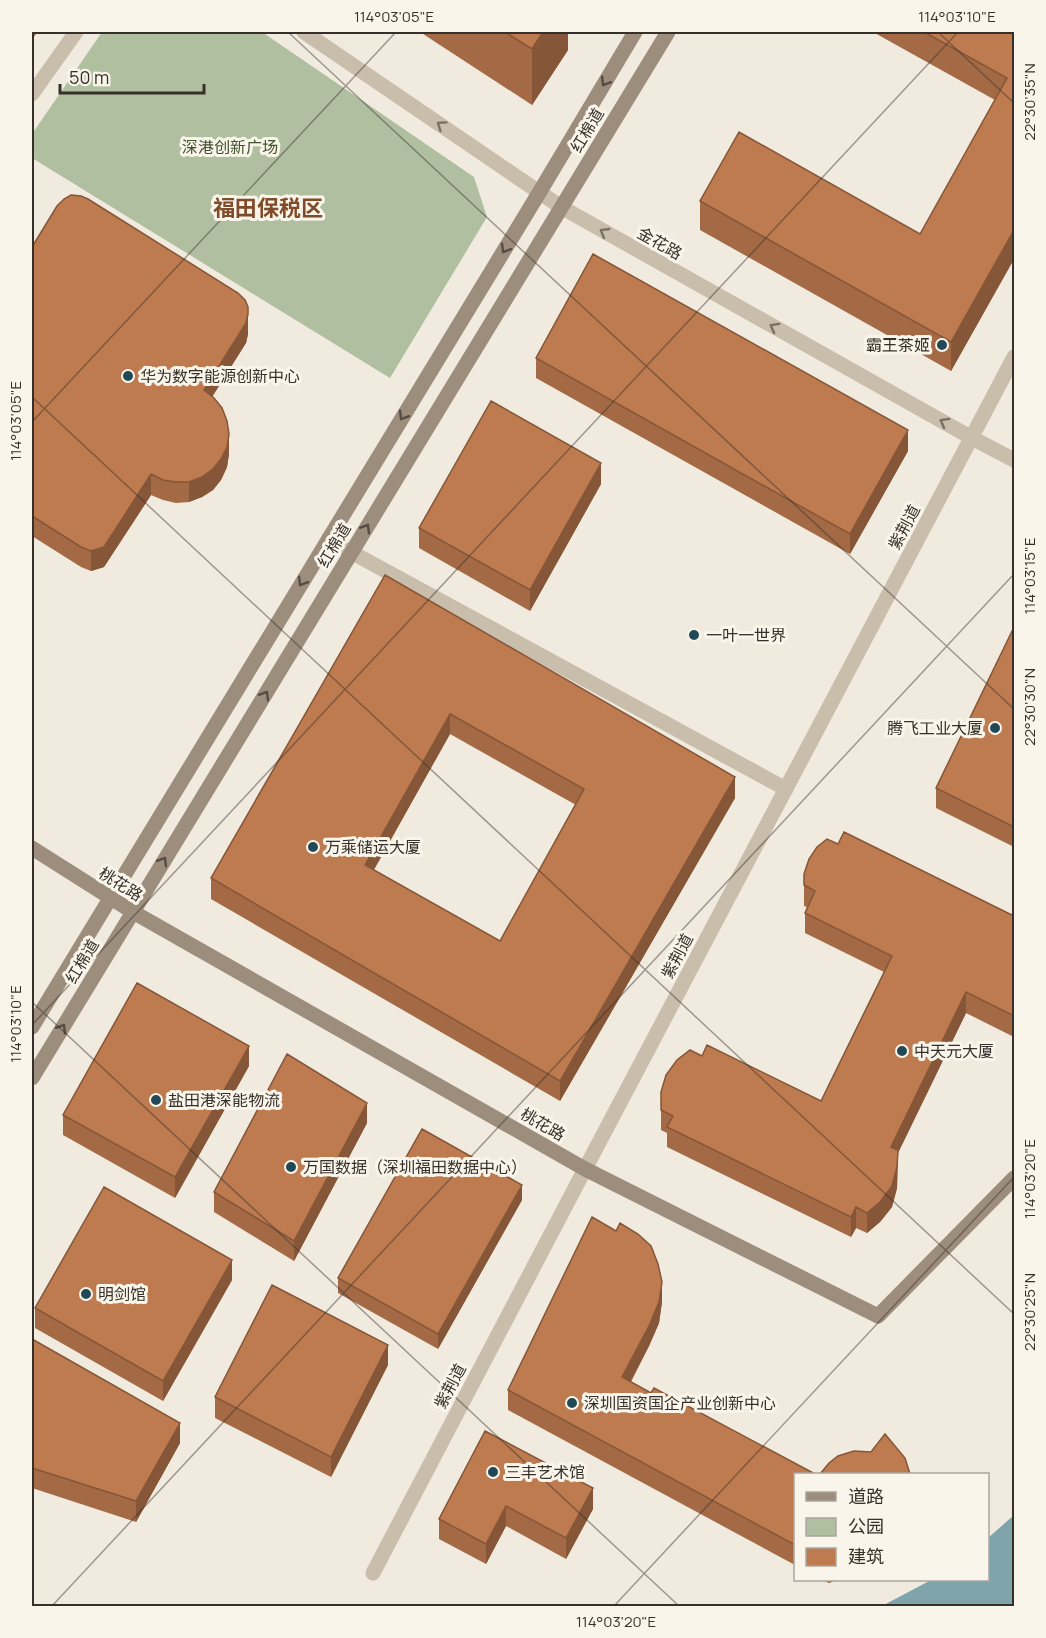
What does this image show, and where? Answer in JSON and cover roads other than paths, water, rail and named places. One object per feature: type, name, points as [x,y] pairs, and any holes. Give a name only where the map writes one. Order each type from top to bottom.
[{"type":"main road","name":"红棉道","points":[[32,1027],[635,32]]},
{"type":"main road","name":"红棉道","points":[[32,1078],[668,32]]},
{"type":"main road","name":"桃花路","points":[[32,848],[133,912],[585,1169],[878,1316],[1014,1178]]},
{"type":"street","points":[[32,94],[76,32]]},
{"type":"street","name":"金花路","points":[[304,32],[561,207],[1014,460]]},
{"type":"street","name":"紫荆道","points":[[373,1573],[1014,357]]},
{"type":"street","points":[[329,538],[786,789]]},
{"type":"water","points":[[1014,1515],[1014,1606],[882,1606],[929,1581],[989,1581],[989,1537]]},
{"type":"place","name":"霸王茶姬","points":[[942,345]]},
{"type":"place","name":"华为数字能源创新中心","points":[[128,376]]},
{"type":"place","name":"一叶一世界","points":[[694,635]]},
{"type":"place","name":"腾飞工业大厦","points":[[995,728]]},
{"type":"place","name":"万乘储运大厦","points":[[313,847]]},
{"type":"place","name":"中天元大厦","points":[[902,1051]]},
{"type":"place","name":"盐田港深能物流","points":[[156,1100]]},
{"type":"place","name":"万国数据（深圳福田数据中心）","points":[[291,1167]]},
{"type":"place","name":"明剑馆","points":[[86,1294]]},
{"type":"place","name":"深圳国资国企产业创新中心","points":[[572,1403]]},
{"type":"place","name":"三丰艺术馆","points":[[493,1472]]},
{"type":"district","name":"福田保税区","points":[[268,208]]},
{"type":"park label","name":"深港创新广场","points":[[230,147]]}]
